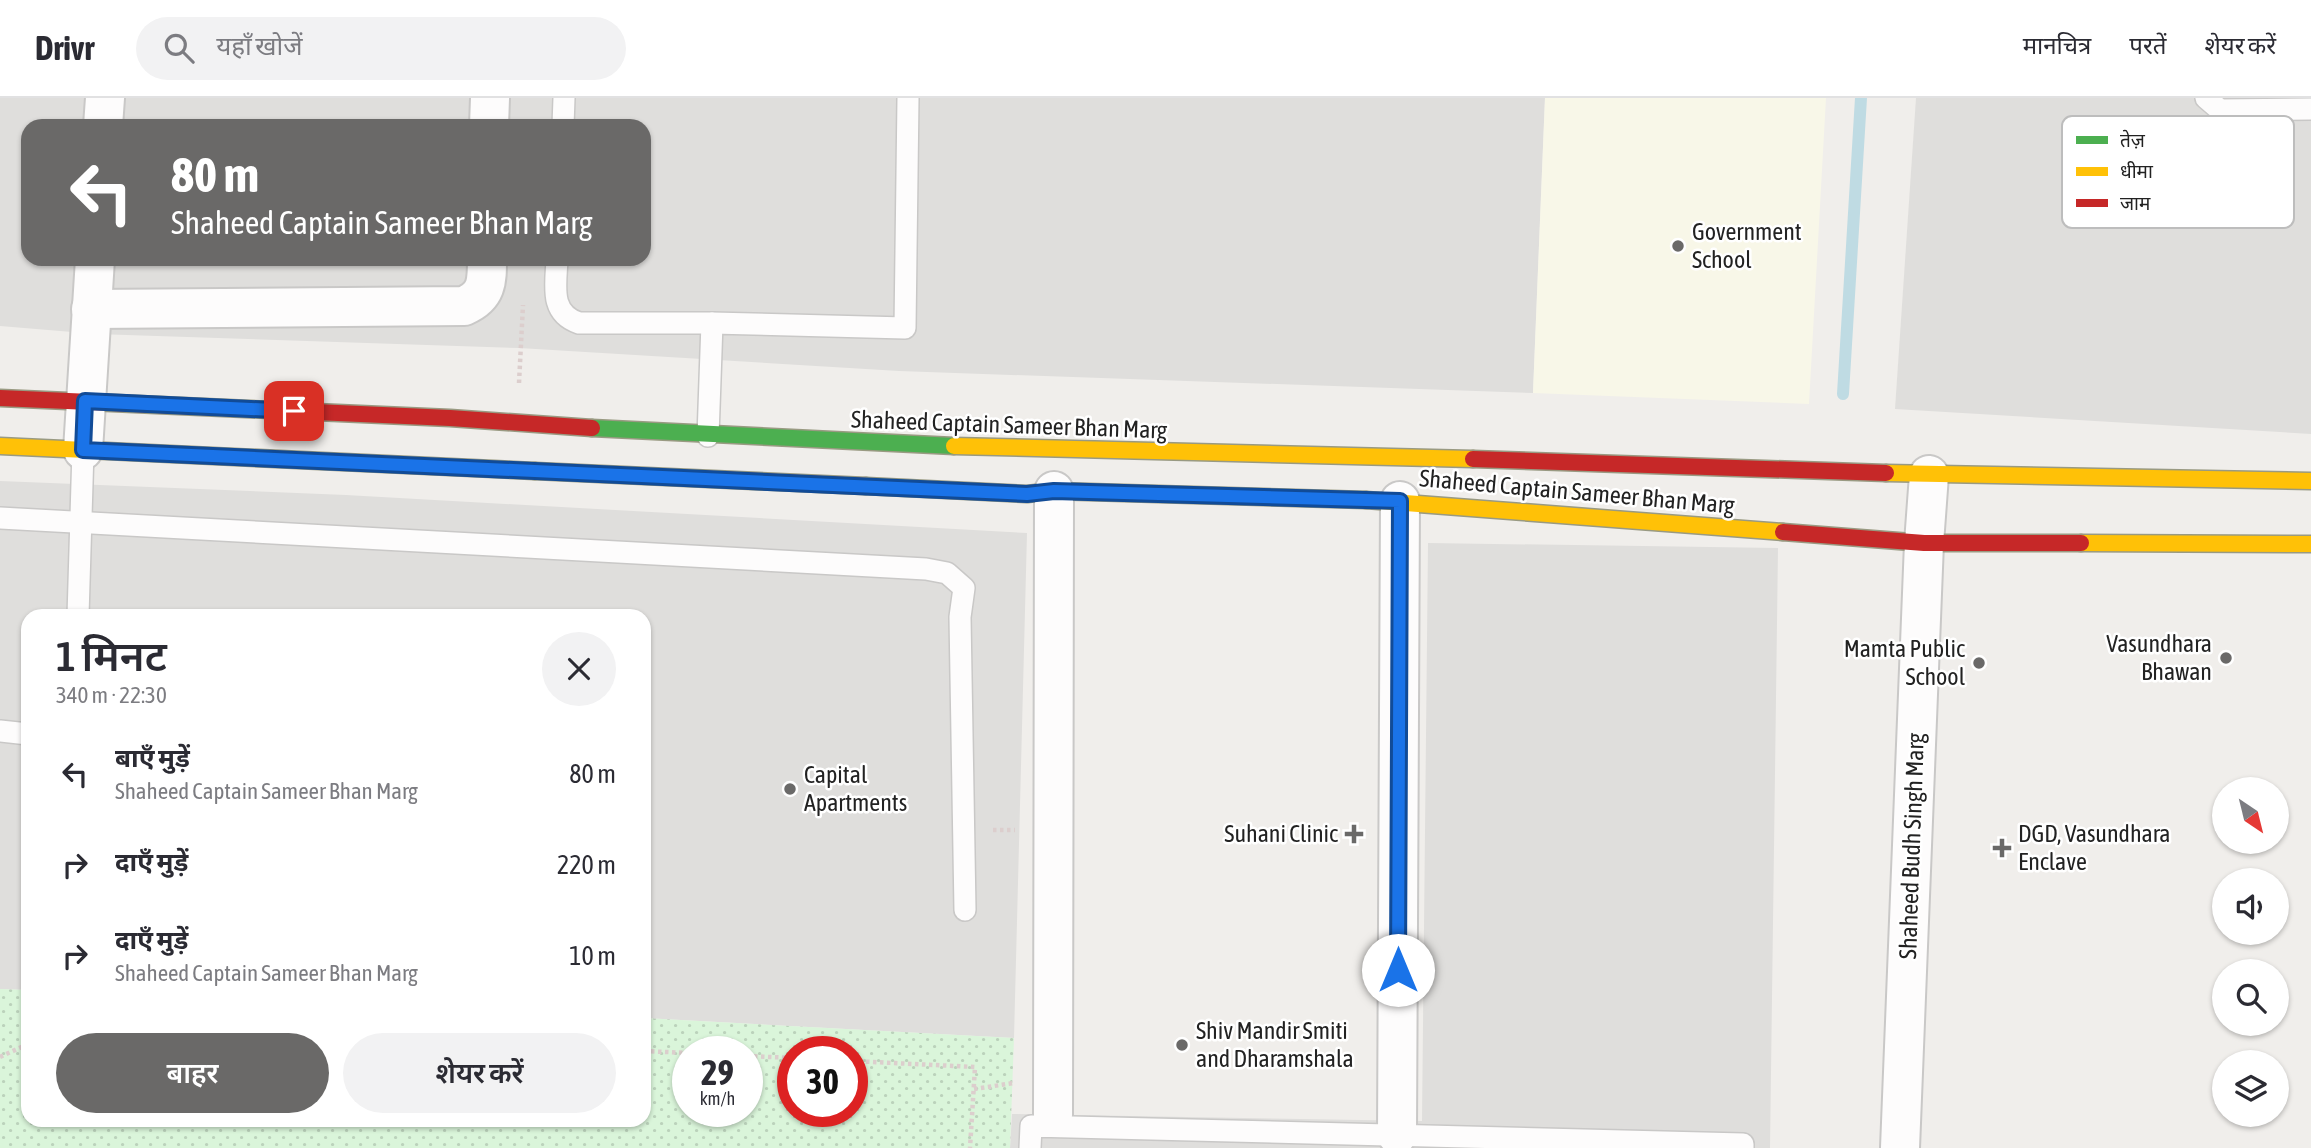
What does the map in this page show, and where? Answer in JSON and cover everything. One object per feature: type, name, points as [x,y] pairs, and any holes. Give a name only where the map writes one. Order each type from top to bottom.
[{"type":"street","points":[[104,119],[105,98]]},
{"type":"street","points":[[489,119],[490,98]]},
{"type":"street","points":[[83,450],[94,266]]},
{"type":"street","points":[[91,309],[464,306],[482,295],[487,284],[487,266]]},
{"type":"street","name":"Shaheed Captain Sameer Bhan Marg","points":[[0,398],[516,423],[708,436],[1087,452],[1458,459],[1930,475],[2311,481]]},
{"type":"street","points":[[706,479],[708,436]]},
{"type":"street","name":"Shaheed Captain Sameer Bhan Marg","points":[[0,446],[1027,494],[1054,491],[1400,501],[1924,543],[2311,544]]},
{"type":"street","name":"Shaheed Budh Singh Marg","points":[[1900,1148],[1924,543],[1930,475]]},
{"type":"street","points":[[1054,491],[1055,1121]]},
{"type":"street","points":[[1397,1135],[1400,501]]},
{"type":"lane","points":[[563,119],[564,98]]},
{"type":"lane","points":[[557,266],[555,299],[568,319],[579,323],[905,328],[908,98]]},
{"type":"lane","points":[[2206,98],[2220,110],[2311,109]]},
{"type":"lane","points":[[708,436],[712,323]]},
{"type":"lane","points":[[78,609],[83,450]]},
{"type":"lane","points":[[0,518],[926,569],[947,573],[964,588],[960,617],[965,910]]},
{"type":"lane","points":[[0,731],[21,733]]},
{"type":"lane","points":[[1030,1148],[1031,1126],[1055,1121],[1298,1140],[1397,1135],[1558,1144],[1743,1144],[1743,1148]]},
{"type":"path","points":[[516,423],[524,300]]},
{"type":"path","points":[[964,829],[1054,830]]},
{"type":"path","points":[[0,1057],[21,1047]]},
{"type":"path","points":[[651,1051],[672,1052]]},
{"type":"path","points":[[868,1062],[975,1068],[970,1148]]},
{"type":"shaded area","points":[[0,98],[1545,98],[1533,393],[899,371],[519,348],[96,334],[0,326]]},
{"type":"shaded area","name":"Government School","points":[[1545,98],[1826,98],[1809,404],[1533,393]]},
{"type":"shaded area","points":[[1916,98],[2311,98],[2311,434],[1895,409]]},
{"type":"shaded area","name":"Capital Apartments","points":[[0,481],[346,495],[1027,533],[1014,1038],[651,1018],[651,609],[21,609],[21,990],[0,989]]},
{"type":"shaded area","points":[[1428,543],[1778,548],[1770,1148],[1010,1148],[1012,1114],[1422,1121]]},
{"type":"green space","points":[[0,989],[21,990],[21,1127],[651,1127],[651,1018],[1014,1038],[1010,1148],[0,1148]]},
{"type":"waterway","points":[[1843,394],[1861,98]]},
{"type":"traffic: fast","points":[[592,428],[954,446]]},
{"type":"traffic: fast","points":[[866,486],[1027,494],[1054,491],[1366,500]]},
{"type":"traffic: slow","points":[[0,446],[535,471]]},
{"type":"traffic: slow","points":[[954,446],[1473,459]]},
{"type":"traffic: slow","points":[[1886,473],[2311,481]]},
{"type":"traffic: slow","points":[[1366,500],[1783,532]]},
{"type":"traffic: slow","points":[[2081,543],[2311,544]]},
{"type":"traffic: jam","points":[[0,398],[450,418],[592,428]]},
{"type":"traffic: jam","points":[[1473,459],[1886,473]]},
{"type":"traffic: jam","points":[[535,471],[866,486]]},
{"type":"traffic: jam","points":[[1783,532],[1924,543],[2081,543]]},
{"type":"place","name":"Government School","points":[[1678,246]]},
{"type":"place","name":"Vasundhara Bhawan","points":[[2226,658]]},
{"type":"place","name":"Mamta Public School","points":[[1979,663]]},
{"type":"place","name":"Capital Apartments","points":[[790,789]]},
{"type":"place","name":"Suhani Clinic","points":[[1354,834]]},
{"type":"place","name":"DGD, Vasundhara Enclave","points":[[2002,848]]},
{"type":"place","name":"Shiv Mandir Smiti and Dharamshala","points":[[1182,1045]]},
{"type":"route","points":[[294,411],[85,401],[83,450],[1027,494],[1054,491],[1400,501],[1398,970]]}]
